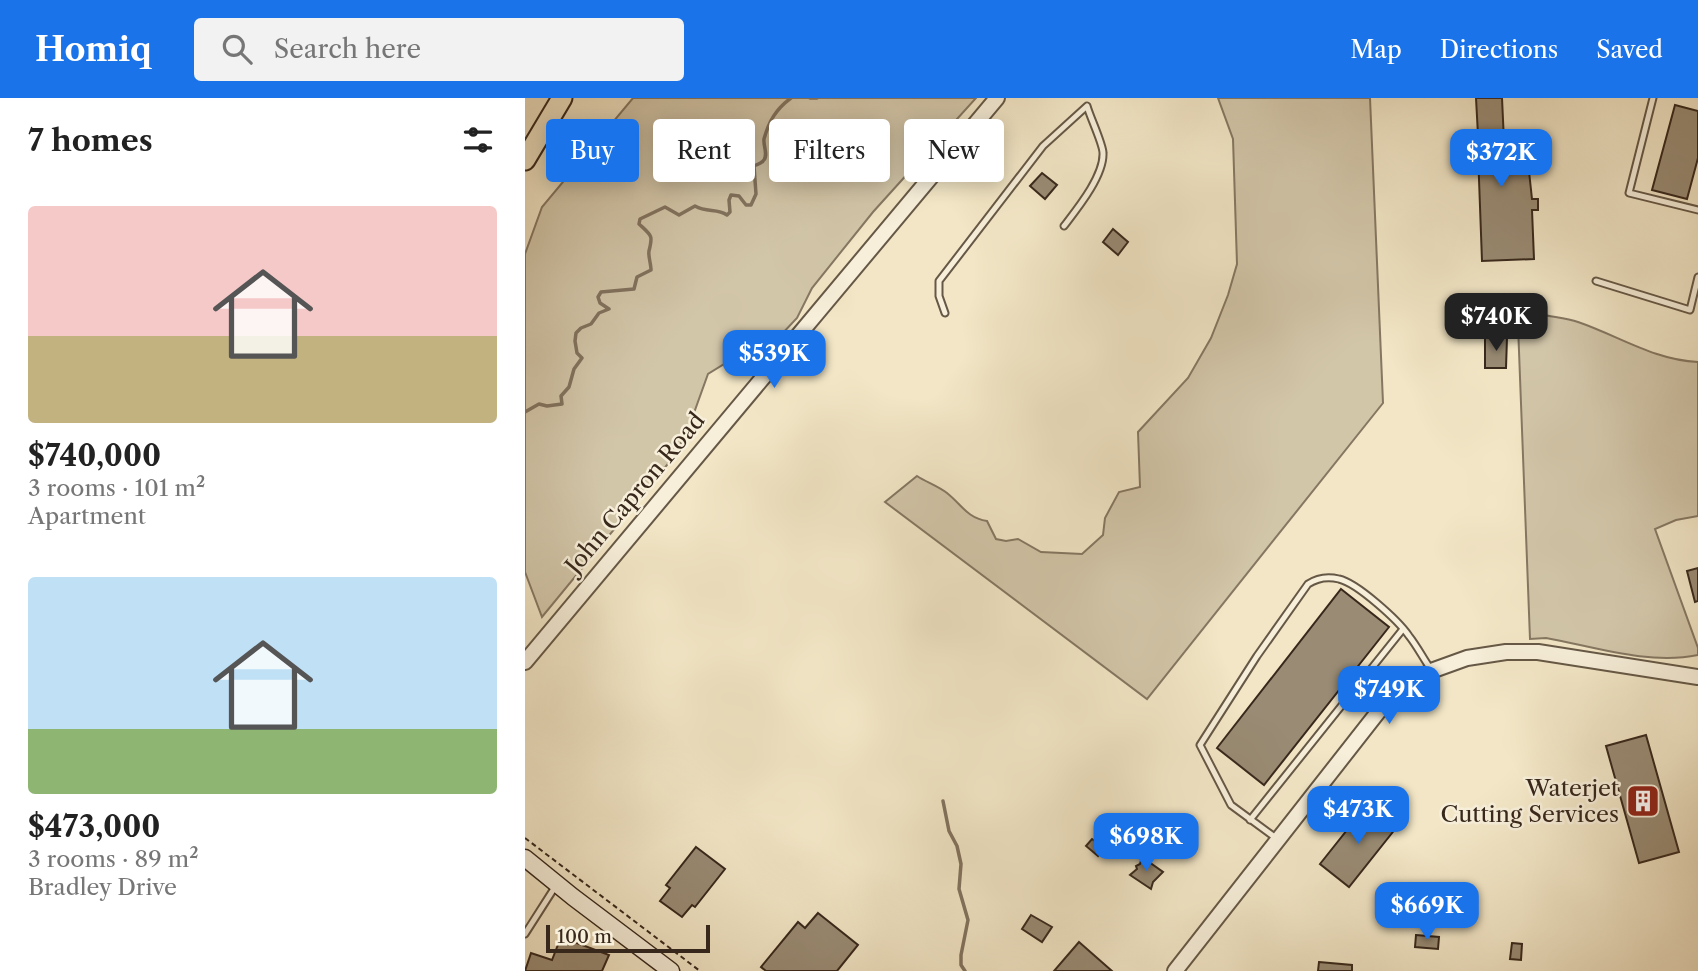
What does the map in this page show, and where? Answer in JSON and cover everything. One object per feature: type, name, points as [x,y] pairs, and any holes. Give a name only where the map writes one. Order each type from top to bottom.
[{"type":"highway","points":[[525,138],[561,98]]},
{"type":"highway","points":[[525,160],[561,98]]},
{"type":"main road","points":[[525,858],[671,971]]},
{"type":"street","name":"John Capron Road","points":[[525,662],[997,98]]},
{"type":"street","points":[[1175,971],[1382,707],[1431,671],[1467,658],[1506,652],[1538,652],[1698,677]]},
{"type":"lane","points":[[1653,98],[1629,194],[1698,210]]},
{"type":"lane","points":[[946,313],[939,296],[939,281],[1043,146],[1087,106],[1103,153],[1099,169],[1085,198],[1063,226]]},
{"type":"lane","points":[[1596,281],[1690,310],[1698,277]]},
{"type":"lane","points":[[1278,840],[1231,805],[1200,745],[1257,656],[1308,584],[1329,577],[1345,580],[1376,603],[1403,629],[1431,671]]},
{"type":"lane","points":[[1250,820],[1403,629]]},
{"type":"lane","points":[[525,934],[557,884]]},
{"type":"path","points":[[525,838],[700,971]]},
{"type":"shaded area","points":[[633,98],[976,98],[957,119],[904,119],[904,178],[812,288],[797,318],[764,353],[734,358],[708,374],[686,435],[667,465],[542,617],[525,572],[525,254],[542,207],[563,182],[639,182],[639,119],[615,119]]},
{"type":"shaded area","points":[[1218,98],[1370,98],[1383,403],[1147,699],[885,502],[917,476],[947,493],[969,514],[987,521],[996,539],[1018,539],[1041,552],[1082,554],[1103,535],[1105,518],[1119,492],[1140,487],[1138,432],[1188,378],[1211,338],[1237,264],[1233,139]]},
{"type":"shaded area","points":[[1540,314],[1578,322],[1666,357],[1698,362],[1698,516],[1676,520],[1655,529],[1698,648],[1698,655],[1660,658],[1546,638],[1530,639],[1518,325]]},
{"type":"building","points":[[1476,98],[1502,98],[1505,163],[1528,162],[1532,199],[1538,199],[1538,210],[1532,210],[1534,259],[1482,261],[1478,152],[1459,153],[1458,136],[1478,135]]},
{"type":"building","points":[[1675,105],[1698,111],[1698,158],[1687,199],[1652,190]]},
{"type":"building","points":[[1042,173],[1057,185],[1045,199],[1030,186]]},
{"type":"building","points":[[1113,229],[1128,242],[1118,255],[1103,242]]},
{"type":"building","points":[[1507,337],[1506,368],[1485,368],[1485,338]]},
{"type":"building","points":[[1698,568],[1698,601],[1695,602],[1687,571]]},
{"type":"building","points":[[1341,589],[1389,627],[1264,785],[1217,748]]},
{"type":"building","name":"Waterjet Cutting Services","points":[[1646,735],[1679,852],[1639,863],[1606,746]]},
{"type":"building","points":[[1367,805],[1396,828],[1349,887],[1320,864]]},
{"type":"building","points":[[1092,839],[1104,848],[1098,856],[1086,846]]},
{"type":"building","points":[[696,847],[725,869],[695,907],[692,905],[682,917],[660,901],[670,888],[666,885]]},
{"type":"building","points":[[1142,857],[1163,872],[1153,882],[1151,889],[1130,875],[1137,869]]},
{"type":"building","points":[[818,913],[858,945],[837,971],[766,971],[761,967],[798,922],[805,928]]},
{"type":"building","points":[[1031,915],[1052,927],[1042,942],[1022,929]]},
{"type":"building","points":[[1416,935],[1439,937],[1438,949],[1415,947]]},
{"type":"building","points":[[561,937],[609,955],[602,971],[525,971],[531,953],[552,960]]},
{"type":"building","points":[[1079,942],[1112,971],[1054,971]]},
{"type":"building","points":[[1512,943],[1522,944],[1521,960],[1510,959]]},
{"type":"building","points":[[1319,962],[1352,965],[1352,971],[1318,971]]},
{"type":"waterway","points":[[525,412],[539,404],[562,404],[561,396],[569,387],[574,369],[582,358],[577,353],[576,333],[591,324],[599,313],[609,309],[600,303],[598,297],[601,292],[634,289],[637,277],[651,270],[651,239],[639,224],[640,219],[665,207],[679,215],[695,206],[727,215],[730,212],[731,195],[739,196],[746,205],[751,205],[756,194],[754,166],[765,159],[766,133],[777,111],[791,98]]},
{"type":"waterway","points":[[810,98],[817,98]]},
{"type":"waterway","points":[[943,801],[949,831],[957,846],[961,864],[959,889],[968,920],[961,955],[961,965],[965,971]]},
{"type":"place","name":"Waterjet Cutting Services","points":[[1643,801]]}]
